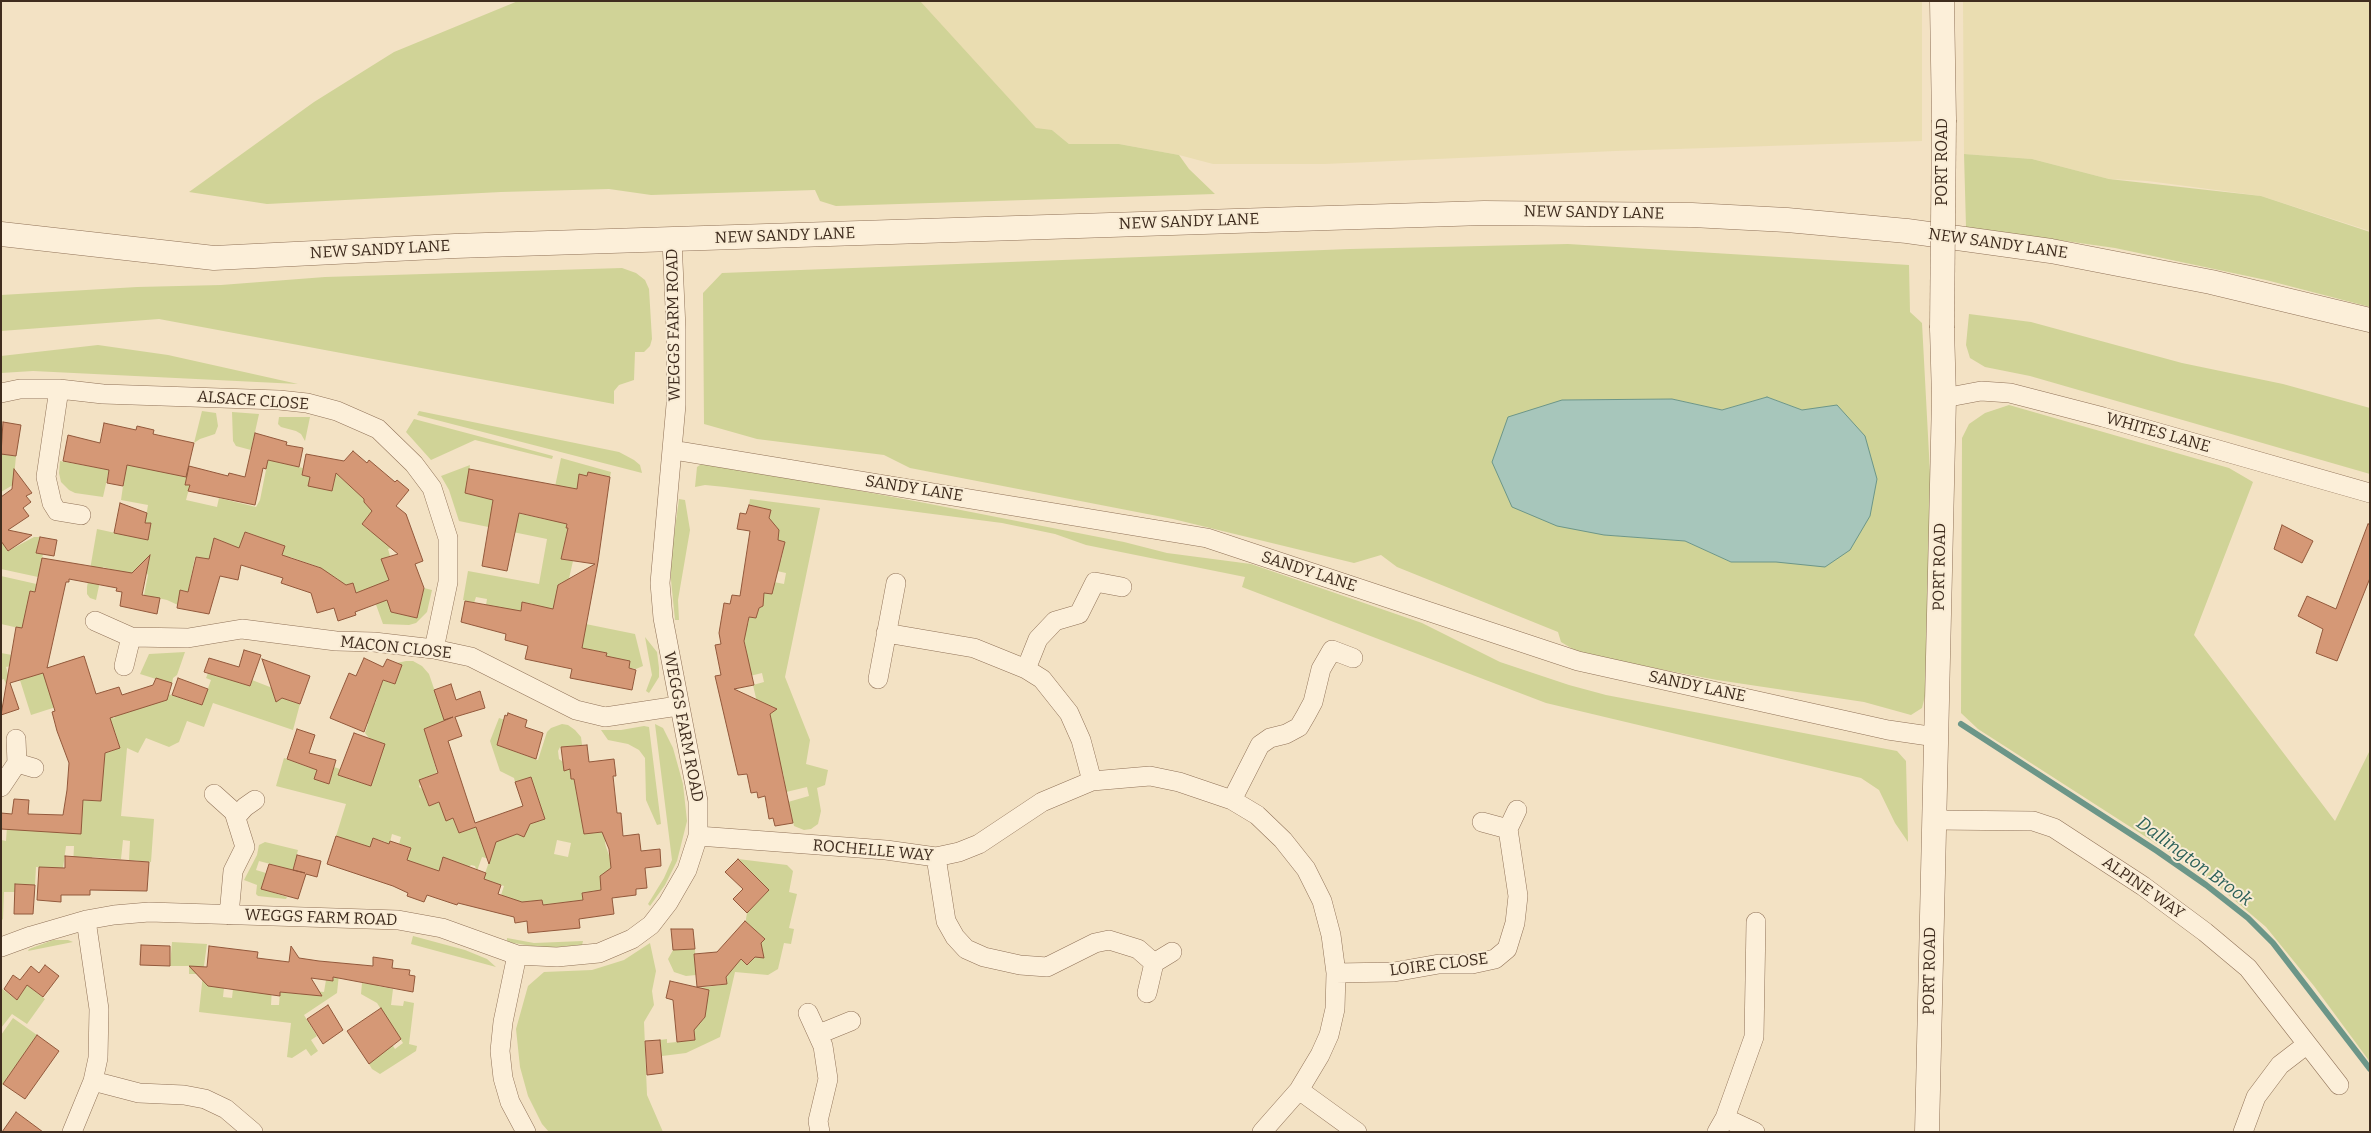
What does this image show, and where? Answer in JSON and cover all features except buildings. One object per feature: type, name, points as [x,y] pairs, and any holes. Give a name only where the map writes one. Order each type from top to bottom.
[{"type":"street","name":"PORT ROAD","points":[[1927,1132],[1944,398],[1942,328],[1944,120],[1942,1]]},
{"type":"street","name":"NEW SANDY LANE","points":[[1,234],[214,258],[455,246],[1484,213],[1593,212],[1692,215],[1787,220],[1907,231],[2051,251],[2211,282],[2370,320]]},
{"type":"street","name":"WEGGS FARM ROAD","points":[[1,947],[86,920],[149,912],[398,920],[442,928],[518,955],[557,957],[599,953],[632,939],[651,925],[668,903],[687,870],[698,836],[698,801],[678,706],[663,618],[660,583],[673,450],[676,372],[672,240]]},
{"type":"street","name":"ALSACE CLOSE","points":[[1,393],[20,389],[59,389],[103,394],[278,400],[307,403],[337,411],[378,429],[414,464],[432,488],[448,538],[448,582],[434,649]]},
{"type":"street","points":[[59,389],[46,478],[52,503],[52,515],[81,515]]},
{"type":"street","name":"WHITES LANE","points":[[1944,398],[1981,391],[2010,393],[2370,493]]},
{"type":"street","name":"SANDY LANE","points":[[673,450],[1207,538],[1578,661],[1888,730],[1936,732]]},
{"type":"street","points":[[1026,669],[1038,639],[1054,621],[1079,614],[1095,582],[1122,587]]},
{"type":"street","points":[[878,679],[896,583]]},
{"type":"street","name":"MACON CLOSE","points":[[95,621],[131,636],[188,638],[242,629],[336,641],[374,642],[434,649],[471,657],[576,710],[605,717],[678,706]]},
{"type":"street","points":[[886,633],[974,648],[1026,669],[1042,679],[1069,713],[1081,740],[1092,781]]},
{"type":"street","points":[[124,666],[131,636]]},
{"type":"street","points":[[1232,800],[1260,746],[1270,738],[1286,734],[1298,727],[1306,715],[1313,702],[1321,669],[1332,650],[1353,658]]},
{"type":"street","points":[[1,787],[25,766],[16,739]]},
{"type":"street","name":"ROCHELLE WAY","points":[[698,836],[886,850],[936,858],[979,844],[1042,802],[1092,781],[1150,776],[1179,782],[1232,800],[1258,814],[1283,840],[1306,869],[1322,901],[1331,935],[1336,973],[1335,1009],[1329,1035],[1310,1074],[1299,1090],[1262,1132]]},
{"type":"street","points":[[214,794],[234,812],[245,847],[233,871],[229,915]]},
{"type":"street","points":[[236,817],[255,800]]},
{"type":"street","points":[[1482,822],[1508,829],[1517,810]]},
{"type":"street","name":"ALPINE WAY","points":[[1934,820],[2033,821],[2054,828],[2142,886],[2205,932],[2248,968],[2339,1085]]},
{"type":"street","name":"LOIRE CLOSE","points":[[1336,973],[1394,972],[1440,964],[1472,964],[1495,959],[1507,949],[1515,923],[1518,896],[1508,829]]},
{"type":"street","points":[[936,858],[946,921],[954,937],[966,949],[984,957],[1020,965],[1047,967],[1089,945],[1109,940],[1138,949],[1154,963]]},
{"type":"street","points":[[72,1132],[92,1081],[98,1058],[99,1009],[86,920]]},
{"type":"street","points":[[1754,1132],[1721,1125],[1754,1037],[1756,922]]},
{"type":"street","points":[[1148,993],[1154,963],[1172,952]]},
{"type":"street","points":[[518,955],[503,1022],[500,1050],[503,1078],[510,1102],[526,1132]]},
{"type":"street","points":[[808,1013],[819,1034],[826,1056],[828,1079],[818,1121],[820,1132]]},
{"type":"street","points":[[819,1034],[851,1021]]},
{"type":"street","points":[[2243,1132],[2256,1097],[2280,1065],[2306,1045]]},
{"type":"street","points":[[92,1081],[139,1093],[184,1095],[205,1099],[226,1109],[253,1132]]},
{"type":"street","points":[[1299,1090],[1357,1132]]},
{"type":"shaded area","points":[[913,1],[1922,1],[1922,141],[1615,151],[1325,164],[1213,164],[1179,155],[1119,144],[1069,144],[1052,130],[1030,138]]},
{"type":"shaded area","points":[[1963,1],[2370,1],[2370,231],[2261,196],[2148,181],[2109,179],[2032,159],[1964,154]]},
{"type":"green space","points":[[518,1],[920,1],[1036,128],[1052,130],[1069,144],[1119,144],[1179,155],[1189,169],[1215,194],[836,206],[820,201],[815,190],[651,195],[609,189],[501,192],[267,204],[189,192],[314,102],[394,52]]},
{"type":"green space","points":[[1964,154],[2032,159],[2109,179],[2261,196],[2370,232],[2370,307],[2266,280],[2115,248],[1966,227]]},
{"type":"green space","points":[[1568,244],[1909,265],[1910,312],[1922,323],[1931,492],[1927,688],[1922,708],[1911,715],[1864,702],[1717,680],[1581,654],[1561,642],[1558,632],[1397,567],[1381,555],[1354,563],[1173,519],[910,468],[884,455],[757,439],[704,424],[703,293],[722,273],[1350,249]],"holes":[[[1767,397],[1802,410],[1776,562],[1731,562],[1685,541],[1604,535],[1562,400],[1672,399],[1722,410]]]},
{"type":"green space","points":[[622,268],[636,273],[645,280],[649,289],[652,339],[650,346],[644,352],[635,352],[634,380],[619,385],[614,391],[614,404],[159,319],[1,331],[1,295],[137,287],[221,285],[325,277]]},
{"type":"green space","points":[[1969,314],[2031,322],[2182,363],[2283,384],[2370,408],[2370,474],[2030,376],[1985,367],[1970,358],[1966,345]]},
{"type":"green space","points":[[98,345],[168,355],[298,384],[33,371],[1,373],[1,356]]},
{"type":"green space","points":[[2009,405],[2229,468],[2253,482],[2194,635],[2335,821],[2370,750],[2370,1062],[2314,986],[2266,927],[2219,887],[2174,855],[1978,729],[1961,713],[1962,438],[1969,424],[1985,413]]},
{"type":"green space","points":[[202,411],[216,413],[218,426],[215,434],[194,443]]},
{"type":"green space","points":[[419,411],[619,452],[640,465],[642,473],[417,415]]},
{"type":"green space","points":[[232,412],[259,414],[251,450],[236,446],[233,441]]},
{"type":"green space","points":[[279,417],[310,417],[305,441],[301,434],[296,431],[281,427],[278,424]]},
{"type":"green space","points":[[414,419],[553,456],[552,459],[475,440],[431,460],[406,432]]},
{"type":"green space","points":[[100,439],[190,460],[185,485],[190,485],[186,500],[217,507],[219,498],[256,507],[260,500],[268,460],[303,468],[302,475],[310,477],[332,491],[338,464],[340,477],[364,497],[367,505],[374,509],[362,524],[371,532],[377,525],[399,545],[388,549],[390,556],[382,559],[395,571],[391,612],[417,618],[424,588],[432,590],[427,612],[416,623],[409,625],[383,624],[370,588],[356,593],[353,583],[341,586],[338,579],[333,576],[328,578],[329,590],[312,596],[319,567],[290,557],[287,563],[281,560],[285,546],[245,532],[236,556],[222,562],[195,557],[189,587],[212,597],[181,590],[178,605],[167,600],[144,595],[148,575],[144,568],[135,576],[103,567],[96,600],[90,598],[87,594],[87,587],[97,529],[148,540],[151,523],[145,523],[148,505],[121,500],[124,479],[108,475],[103,497],[75,493],[61,482],[59,473],[60,461],[104,469],[107,453]],"holes":[[[214,538],[234,546],[229,555],[212,549]]]},
{"type":"green space","points":[[1,454],[16,456],[14,477],[23,479],[1,492]]},
{"type":"green space","points":[[561,458],[611,472],[610,477],[588,472],[587,476],[579,475],[583,487],[569,510],[566,528],[575,530],[573,547],[564,545],[561,559],[573,561],[568,583],[563,582],[558,585],[557,591],[561,619],[635,634],[643,666],[636,669],[629,668],[630,661],[610,657],[605,663],[607,653],[570,646],[532,613],[533,604],[522,602],[521,612],[486,605],[487,599],[476,597],[474,603],[463,600],[468,571],[539,584],[547,539],[459,521],[449,490],[441,476],[470,465],[465,493],[493,500],[492,507],[548,520]]},
{"type":"green space","points":[[703,463],[925,503],[1124,542],[1167,553],[1251,564],[1422,623],[1500,662],[1569,685],[1606,695],[1897,751],[1906,761],[1908,842],[1895,823],[1879,790],[1861,778],[1546,703],[1242,587],[1245,577],[1086,545],[1055,534],[1002,523],[725,487],[705,485],[695,487],[697,467]]},
{"type":"green space","points":[[679,499],[685,500],[690,530],[678,600],[679,620],[675,620],[671,557]]},
{"type":"green space","points":[[750,499],[820,508],[785,677],[810,740],[806,764],[828,770],[825,785],[817,788],[821,811],[818,824],[811,829],[804,830],[794,826],[788,802],[809,796],[807,787],[782,793],[780,786],[785,784],[783,773],[775,774],[777,747],[770,714],[774,711],[774,707],[768,705],[758,707],[753,685],[764,682],[762,673],[746,677],[747,655],[741,622],[748,624],[749,617],[756,618],[759,608],[763,606],[763,593],[772,594],[774,582],[784,584],[786,573],[763,568],[765,558],[781,561],[785,542],[773,539],[778,534],[776,526],[768,525],[771,510],[749,505]]},
{"type":"green space","points":[[34,537],[40,537],[36,553],[43,554],[38,577],[1,569],[1,541],[8,551]]},
{"type":"green space","points":[[1,576],[63,590],[63,597],[30,591],[23,629],[1,624]]},
{"type":"green space","points":[[645,637],[657,652],[659,668],[659,677],[649,693],[646,691],[652,675]]},
{"type":"green space","points":[[185,652],[172,684],[140,674],[149,654]]},
{"type":"green space","points":[[1,653],[12,655],[15,665],[6,667],[11,686],[7,687],[4,679],[1,680]]},
{"type":"green space","points":[[68,661],[114,719],[115,716],[150,695],[166,701],[168,694],[202,705],[211,680],[206,678],[208,673],[250,686],[252,680],[275,689],[274,698],[279,700],[282,698],[300,704],[293,730],[213,703],[204,727],[187,721],[179,742],[169,747],[146,738],[138,753],[127,748],[121,816],[154,819],[151,862],[129,860],[130,841],[123,840],[121,859],[92,857],[92,868],[73,866],[74,846],[66,846],[63,868],[36,867],[35,885],[15,884],[15,892],[4,892],[3,919],[1,921],[1,840],[6,841],[7,827],[69,833],[82,800],[101,801],[103,754],[120,748],[115,732],[98,738],[59,706],[31,715],[19,677]]},
{"type":"green space","points":[[413,661],[422,666],[429,674],[445,721],[425,729],[437,773],[421,779],[419,787],[434,796],[426,799],[429,806],[445,800],[459,833],[476,827],[479,837],[545,819],[531,777],[515,782],[514,778],[500,771],[490,741],[499,718],[508,721],[502,728],[497,745],[538,760],[547,732],[551,728],[562,724],[568,725],[575,730],[581,737],[582,745],[560,747],[558,751],[559,759],[563,762],[564,770],[570,769],[571,779],[590,776],[576,791],[584,833],[608,831],[606,847],[610,858],[617,857],[619,871],[604,873],[600,876],[601,881],[614,897],[598,891],[582,893],[583,900],[543,905],[542,900],[514,903],[501,895],[504,886],[483,879],[490,859],[482,857],[477,871],[475,866],[471,865],[468,868],[443,858],[439,871],[406,862],[411,848],[399,844],[401,837],[392,834],[388,850],[386,842],[373,838],[370,848],[336,836],[346,804],[276,786],[284,758],[311,768],[319,762],[315,779],[329,783],[334,767],[340,769],[339,775],[371,786],[369,738],[365,733],[368,724],[365,722],[371,704],[375,704],[383,680],[395,684],[402,665],[397,663]],"holes":[[[557,840],[571,843],[568,857],[554,854]]]},
{"type":"green space","points":[[655,724],[663,728],[673,748],[683,784],[687,821],[677,861],[665,885],[650,906],[648,904],[664,878],[672,860]]},
{"type":"green space","points":[[644,726],[649,727],[661,824],[657,825],[646,800],[645,758],[639,750],[628,744],[608,740],[601,730],[621,730]]},
{"type":"green space","points":[[265,842],[298,850],[293,870],[259,861],[256,870],[266,873],[262,889],[287,897],[286,899],[258,896],[256,894],[257,885],[244,880],[257,855],[259,845]]},
{"type":"green space","points":[[738,859],[787,865],[793,871],[789,892],[797,894],[789,928],[794,929],[791,944],[784,943],[778,969],[768,975],[735,972],[720,1037],[686,1053],[662,1056],[660,1040],[667,1039],[667,1043],[695,1040],[693,1021],[699,988],[727,984],[726,975],[741,959],[747,965],[755,957],[763,953],[759,945],[765,939],[746,922],[746,919],[747,913],[769,890]]},
{"type":"green space","points":[[413,936],[465,950],[487,959],[496,967],[411,944]]},
{"type":"green space","points":[[507,938],[534,943],[583,941],[582,945],[545,948],[507,942]]},
{"type":"green space","points":[[53,940],[73,942],[28,951],[29,949]]},
{"type":"green space","points":[[172,942],[207,944],[203,973],[225,979],[223,997],[232,998],[234,980],[272,988],[271,1005],[279,1005],[280,992],[300,994],[304,990],[324,992],[326,980],[333,981],[334,973],[339,974],[337,993],[304,1015],[317,1036],[311,1040],[318,1051],[311,1056],[306,1049],[292,1058],[287,1057],[291,1023],[199,1012],[203,974],[189,974],[189,966],[170,966]]},
{"type":"green space","points":[[650,943],[656,971],[652,991],[654,1005],[644,1022],[647,1095],[663,1132],[549,1132],[542,1124],[528,1096],[520,1067],[516,1029],[528,986],[544,972],[592,970],[624,960]]},
{"type":"green space","points":[[695,949],[696,975],[686,976],[674,972],[668,959],[673,950]]},
{"type":"green space","points":[[371,977],[379,979],[378,986],[393,989],[391,1005],[403,1006],[404,1001],[414,1003],[409,1044],[417,1046],[416,1051],[380,1074],[372,1069],[369,1064],[374,1059],[384,1032],[395,1049],[403,1043],[377,1003],[361,994],[362,983],[370,984]]},
{"type":"green space","points":[[27,985],[45,999],[27,1024],[12,1014],[1,1028],[1,988],[17,1000]]},
{"type":"green space","points":[[13,1018],[37,1035],[1,1087],[1,1035]]},
{"type":"water","points":[[1767,397],[1802,410],[1837,405],[1865,436],[1877,479],[1870,516],[1850,550],[1825,567],[1776,562],[1731,562],[1685,541],[1604,535],[1557,526],[1512,507],[1492,462],[1508,417],[1562,400],[1672,399],[1722,410]]},
{"type":"waterway","name":"Dallington Brook","points":[[1961,724],[2157,851],[2206,885],[2248,918],[2273,943],[2370,1069]]}]
